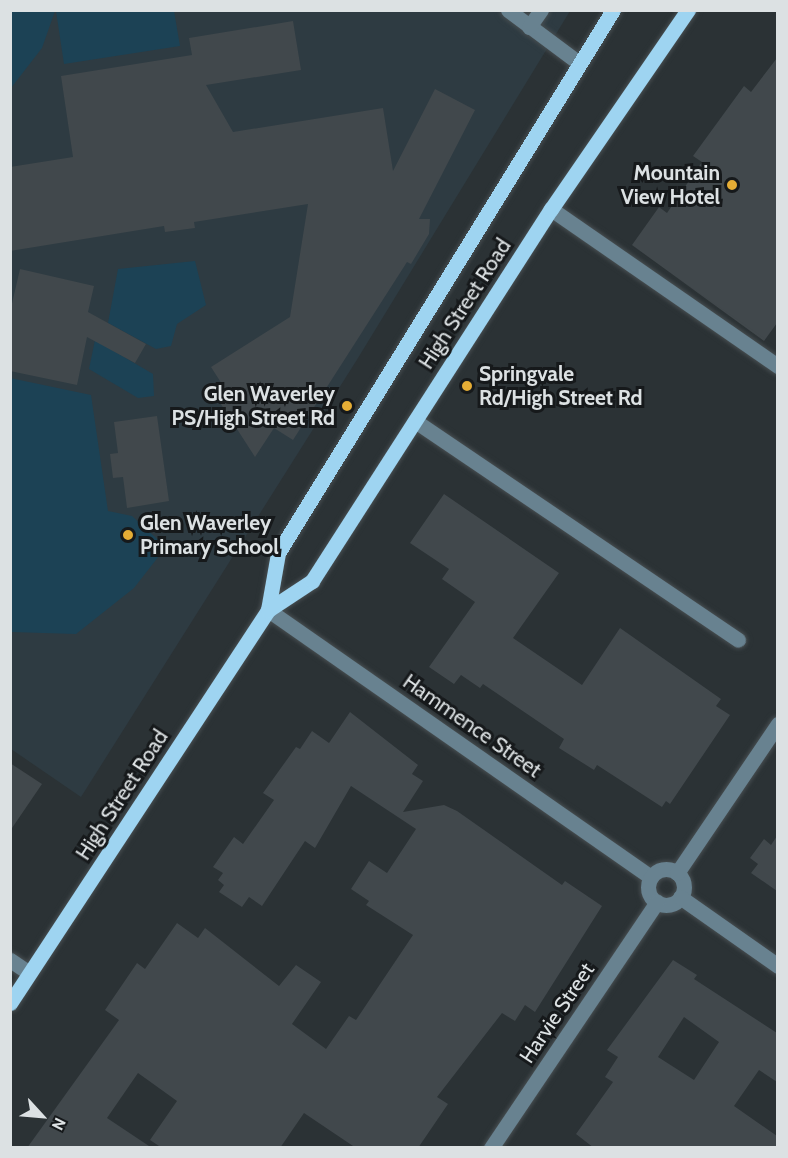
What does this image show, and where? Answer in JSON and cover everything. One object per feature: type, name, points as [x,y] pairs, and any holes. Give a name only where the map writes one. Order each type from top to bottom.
[{"type":"main road","name":"High Street Road","points":[[10,1003],[268,610],[278,553],[613,10]]},
{"type":"main road","name":"High Street Road","points":[[268,610],[312,581],[551,209],[688,10]]},
{"type":"street","points":[[508,10],[579,63]]},
{"type":"street","points":[[529,27],[541,10]]},
{"type":"street","points":[[551,209],[777,366]]},
{"type":"street","points":[[415,421],[738,640]]},
{"type":"street","name":"Hammence Street","points":[[268,610],[651,877]]},
{"type":"street","points":[[677,873],[777,724]]},
{"type":"street","points":[[663,869],[677,873],[683,887],[680,897],[669,904],[657,902],[648,891],[651,877],[663,869]]},
{"type":"street","points":[[680,897],[777,966]]},
{"type":"street","name":"Harvie Street","points":[[491,1148],[657,902]]},
{"type":"street","points":[[10,960],[30,973]]},
{"type":"shaded area","points":[[11,10],[55,11],[42,48],[11,88]]},
{"type":"shaded area","name":"Glen Waverley Primary School","points":[[10,11],[570,11],[358,358],[81,797],[11,749]]},
{"type":"shaded area","points":[[56,11],[174,11],[180,46],[64,64]]},
{"type":"shaded area","points":[[195,261],[206,305],[177,324],[171,346],[156,349],[108,323],[118,269]]},
{"type":"shaded area","points":[[95,340],[153,374],[154,396],[138,398],[89,369]]},
{"type":"shaded area","points":[[10,378],[91,395],[108,511],[132,516],[166,547],[134,588],[76,634],[11,632]]},
{"type":"building","points":[[293,21],[301,70],[206,85],[233,132],[383,108],[393,171],[435,89],[475,110],[419,219],[430,219],[429,234],[411,264],[407,262],[293,440],[274,428],[255,457],[217,398],[227,392],[211,367],[290,317],[308,204],[194,222],[195,228],[165,232],[164,226],[10,251],[10,167],[73,157],[61,76],[192,55],[189,38]]},
{"type":"building","name":"Mountain View Hotel","points":[[777,58],[777,323],[764,341],[632,245],[659,207],[667,213],[702,162],[693,156],[744,86],[751,92]]},
{"type":"building","points":[[20,269],[94,286],[88,312],[146,344],[135,363],[87,337],[77,385],[10,371],[10,312]]},
{"type":"building","points":[[157,416],[169,501],[127,508],[123,477],[113,478],[110,454],[118,453],[114,422]]},
{"type":"building","points":[[444,494],[559,573],[513,638],[582,685],[620,628],[721,699],[716,706],[730,715],[670,804],[666,801],[662,807],[597,765],[594,770],[559,748],[564,739],[483,684],[480,688],[461,675],[454,684],[429,667],[475,602],[442,579],[449,569],[410,543]]},
{"type":"building","points":[[350,712],[418,765],[412,774],[423,781],[403,812],[444,805],[457,811],[562,885],[565,881],[602,906],[535,1012],[525,1005],[515,1021],[502,1013],[437,1097],[448,1104],[418,1148],[356,1148],[304,1113],[280,1148],[162,1148],[150,1140],[177,1101],[138,1073],[107,1118],[152,1148],[27,1148],[119,1020],[105,1010],[137,963],[145,969],[177,923],[198,938],[205,928],[279,986],[296,965],[321,982],[292,1024],[326,1049],[349,1016],[356,1020],[413,935],[366,905],[369,901],[351,889],[369,861],[387,873],[416,829],[351,786],[315,848],[305,841],[262,906],[249,897],[242,907],[219,892],[224,885],[218,880],[223,873],[213,867],[234,837],[243,844],[274,800],[263,793],[296,747],[300,749],[312,731],[329,743]]},
{"type":"building","points":[[10,763],[42,784],[10,831]]},
{"type":"building","points":[[777,836],[777,891],[751,873],[758,864],[750,858],[764,839],[771,845]]},
{"type":"building","points":[[673,960],[697,975],[694,979],[777,1033],[777,1082],[759,1070],[734,1106],[777,1136],[777,1148],[594,1148],[576,1134],[613,1082],[605,1077],[618,1057],[607,1050]],"holes":[[[684,1017],[719,1042],[694,1080],[658,1057]]]},
{"type":"place","name":"Mountain View Hotel","points":[[732,185]]},
{"type":"place","name":"Springvale Rd/High Street Rd","points":[[467,386]]},
{"type":"place","name":"Glen Waverley PS/High Street Rd","points":[[347,406]]},
{"type":"place","name":"Glen Waverley Primary School","points":[[128,535]]}]
